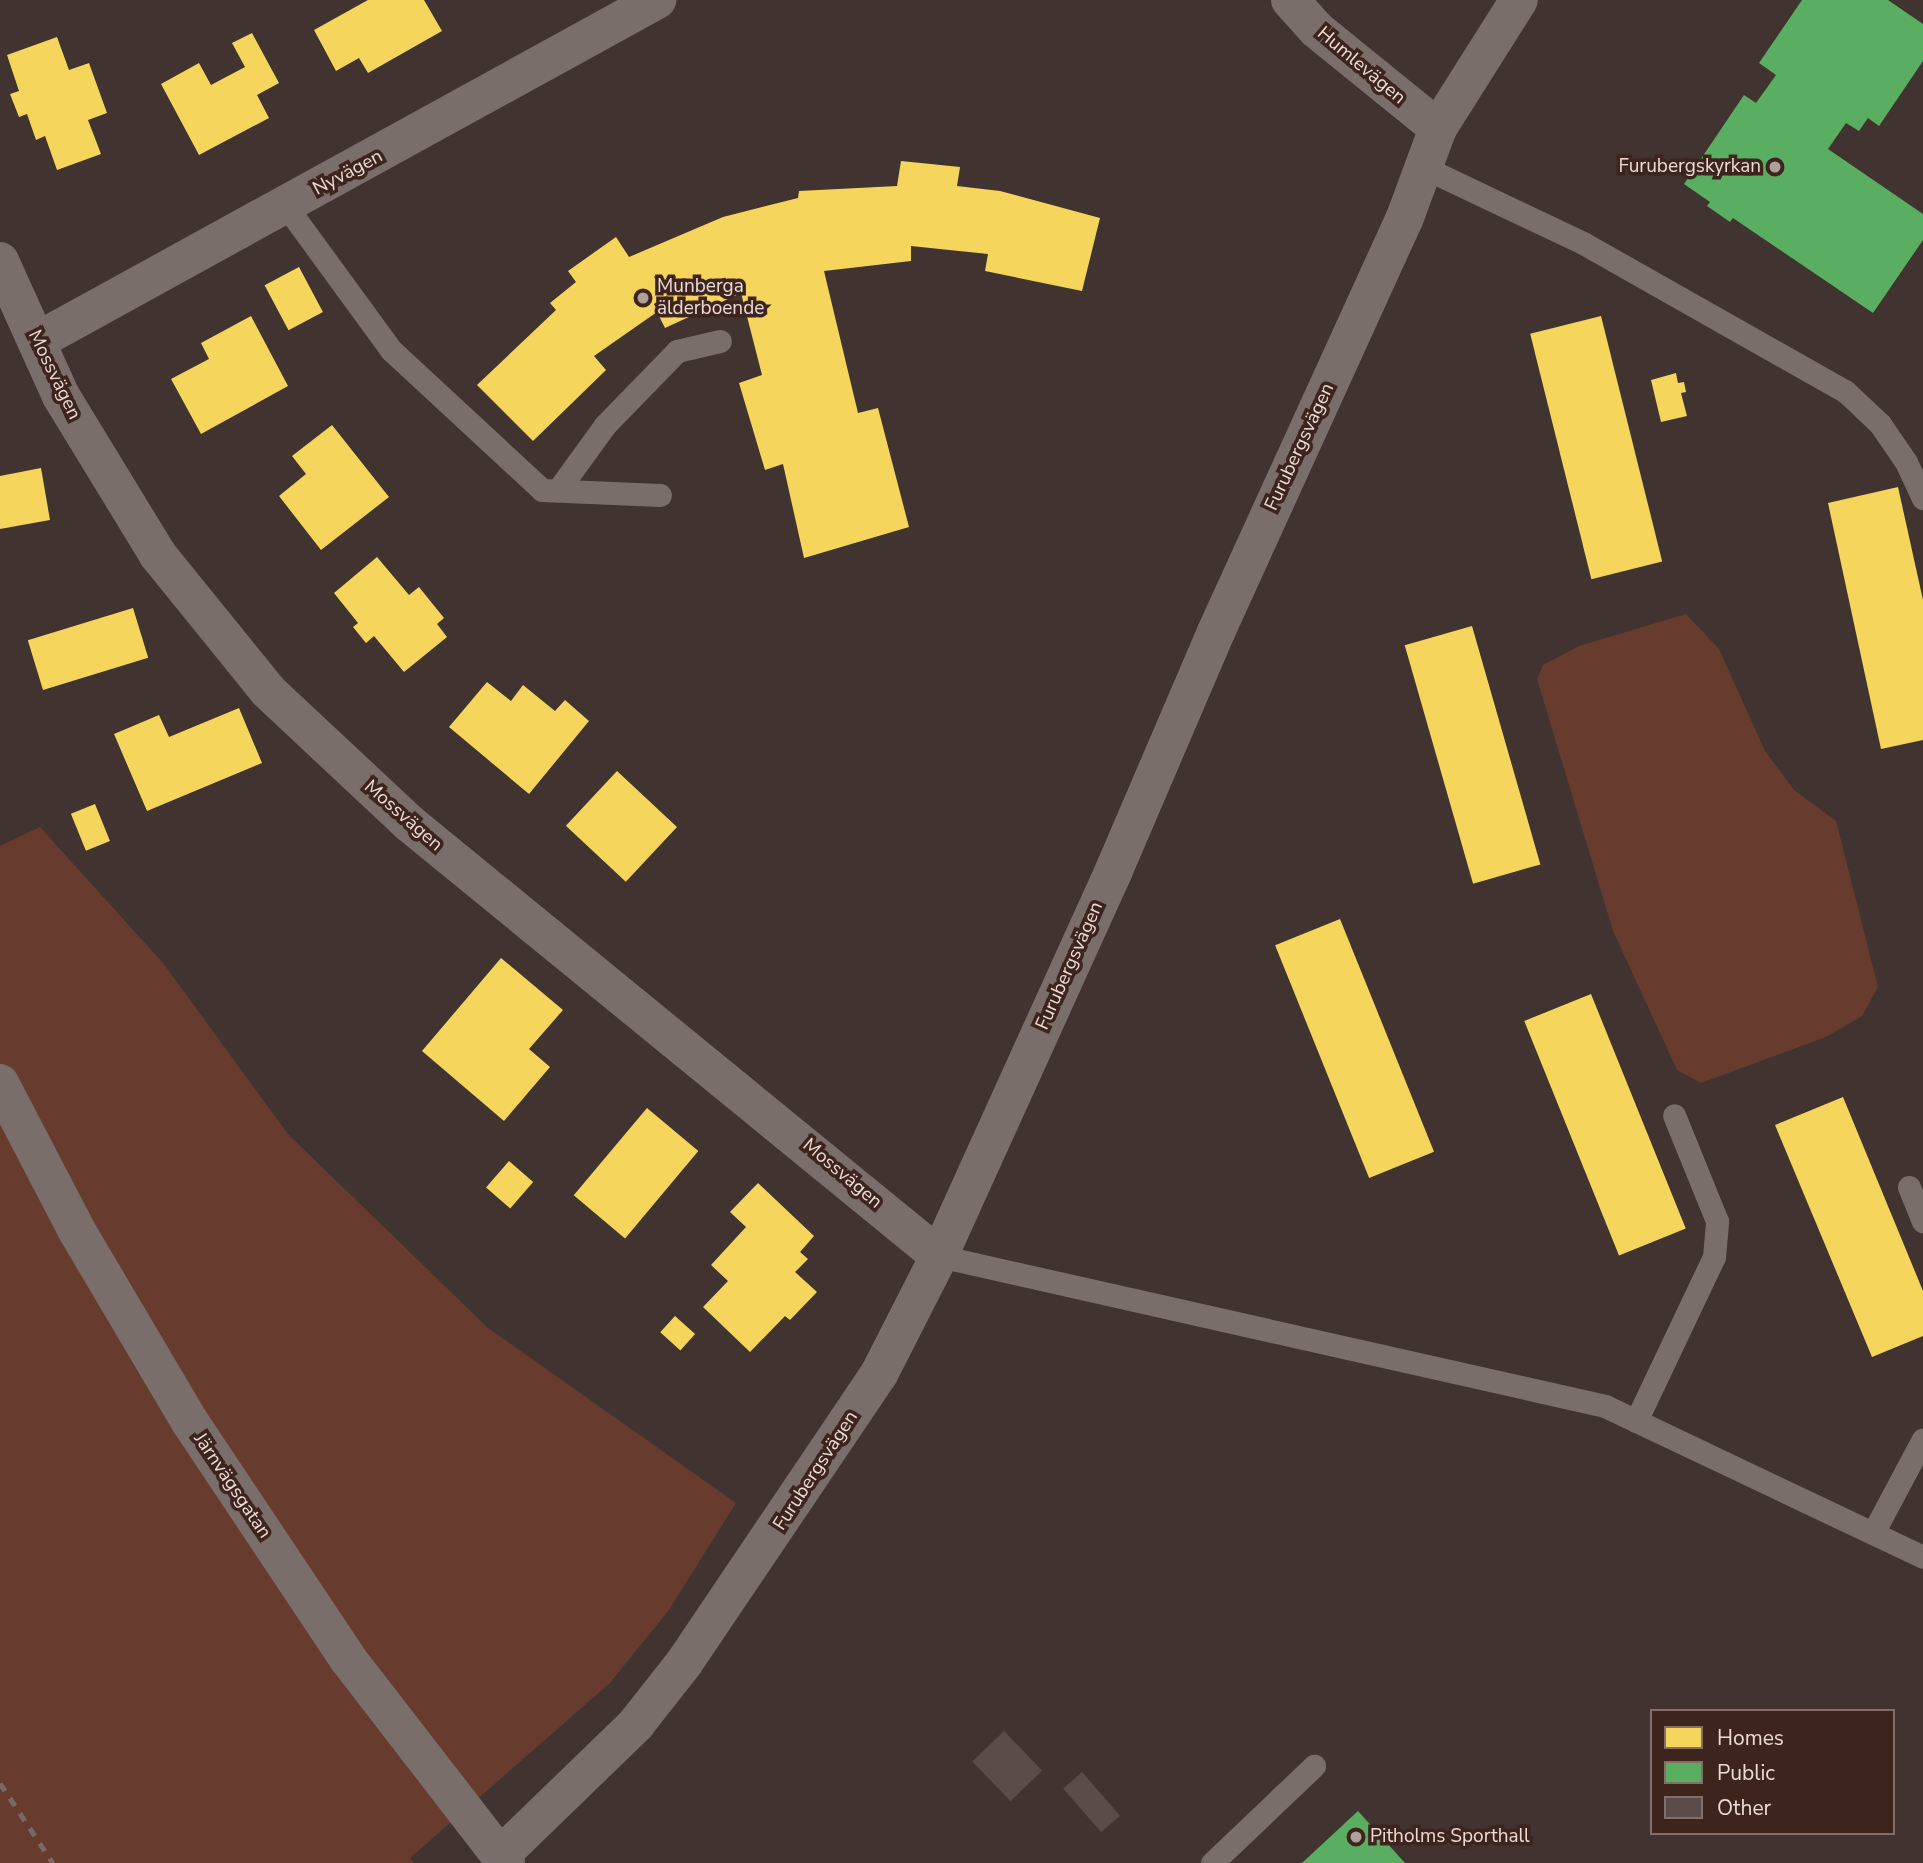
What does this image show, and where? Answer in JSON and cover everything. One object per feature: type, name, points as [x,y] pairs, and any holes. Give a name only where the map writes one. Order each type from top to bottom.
[{"type":"street","name":"Nyvägen","points":[[37,341],[657,0]]},
{"type":"street","name":"Humlevägen","points":[[1290,0],[1317,30],[1438,128]]},
{"type":"street","name":"Furubergsvägen","points":[[503,1859],[636,1724],[684,1663],[879,1374],[939,1256],[1399,232],[1438,128],[1519,0]]},
{"type":"street","name":"Mossvägen","points":[[0,261],[61,396],[158,555],[268,691],[409,823],[939,1256]]},
{"type":"street","name":"Järnvägsgatan","points":[[0,1083],[77,1231],[190,1422],[348,1659],[503,1859]]},
{"type":"lane","points":[[1423,167],[1583,243],[1845,391],[1880,424],[1906,462],[1923,498]]},
{"type":"lane","points":[[286,206],[391,350],[542,490],[660,495]]},
{"type":"lane","points":[[558,490],[605,425],[677,351],[720,341]]},
{"type":"lane","points":[[1636,1421],[1714,1257],[1717,1222],[1674,1115]]},
{"type":"lane","points":[[1909,1187],[1923,1221]]},
{"type":"lane","points":[[939,1256],[1605,1406],[1923,1557]]},
{"type":"lane","points":[[1873,1534],[1923,1438]]},
{"type":"lane","points":[[1212,1863],[1314,1766]]},
{"type":"shaded area","points":[[1686,614],[1719,649],[1765,751],[1794,790],[1836,821],[1878,987],[1862,1016],[1826,1037],[1701,1083],[1677,1070],[1613,931],[1537,679],[1543,665],[1579,646]]},
{"type":"shaded area","points":[[40,827],[163,963],[288,1134],[488,1328],[736,1503],[669,1610],[610,1683],[410,1858],[414,1863],[0,1863],[0,846]]},
{"type":"building: Homes","points":[[368,0],[424,0],[442,31],[368,73],[359,58],[336,71],[314,30]]},
{"type":"building: Homes","points":[[252,33],[279,83],[257,95],[269,118],[199,155],[161,84],[199,63],[211,85],[245,67],[232,43]]},
{"type":"building: Homes","points":[[57,37],[69,70],[89,63],[107,113],[88,120],[101,154],[57,170],[45,136],[36,140],[27,114],[19,117],[10,94],[19,91],[7,55]]},
{"type":"building: Homes","name":"Munberga älderboende","points":[[901,161],[960,167],[957,186],[1000,191],[1100,218],[1082,291],[985,271],[988,254],[911,246],[911,261],[824,271],[858,413],[878,408],[909,527],[804,558],[783,464],[765,470],[739,383],[762,375],[741,293],[665,328],[657,312],[594,356],[606,370],[533,441],[477,385],[556,310],[550,303],[576,282],[568,271],[616,237],[629,257],[723,217],[798,198],[799,191],[897,186]]},
{"type":"building: Homes","points":[[299,267],[323,312],[289,330],[265,285]]},
{"type":"building: Homes","points":[[251,316],[288,386],[201,434],[171,379],[209,359],[201,343]]},
{"type":"building: Homes","points":[[1601,316],[1662,561],[1591,579],[1530,334]]},
{"type":"building: Homes","points":[[1676,373],[1678,383],[1684,382],[1686,392],[1681,393],[1687,416],[1661,422],[1651,380]]},
{"type":"building: Homes","points":[[332,425],[389,497],[321,550],[279,496],[306,474],[292,456]]},
{"type":"building: Homes","points":[[41,468],[50,520],[0,529],[0,476]]},
{"type":"building: Homes","points":[[1898,487],[1923,600],[1923,740],[1881,749],[1828,503]]},
{"type":"building: Homes","points":[[377,557],[409,595],[419,587],[444,618],[437,624],[447,637],[404,672],[374,636],[366,643],[353,627],[358,623],[334,593]]},
{"type":"building: Homes","points":[[133,608],[148,658],[43,690],[28,640]]},
{"type":"building: Homes","points":[[1472,626],[1540,864],[1473,884],[1405,645]]},
{"type":"building: Homes","points":[[487,682],[511,701],[523,685],[555,711],[565,700],[589,721],[529,794],[449,727]]},
{"type":"building: Homes","points":[[239,708],[262,763],[147,811],[114,734],[159,715],[169,737]]},
{"type":"building: Homes","points":[[617,771],[677,827],[626,882],[566,826]]},
{"type":"building: Homes","points":[[95,804],[110,841],[86,851],[71,814]]},
{"type":"building: Homes","points":[[1340,919],[1434,1152],[1369,1178],[1275,945]]},
{"type":"building: Homes","points":[[501,958],[563,1010],[529,1049],[550,1067],[504,1121],[422,1051]]},
{"type":"building: Homes","points":[[1591,994],[1686,1229],[1619,1256],[1524,1021]]},
{"type":"building: Homes","points":[[1843,1097],[1923,1291],[1923,1336],[1872,1357],[1775,1125]]},
{"type":"building: Homes","points":[[647,1108],[698,1151],[625,1238],[574,1195]]},
{"type":"building: Homes","points":[[509,1161],[533,1182],[510,1208],[486,1187]]},
{"type":"building: Homes","points":[[758,1183],[814,1236],[800,1252],[808,1259],[795,1272],[817,1292],[790,1320],[785,1316],[750,1352],[703,1307],[728,1281],[711,1265],[746,1227],[730,1212]]},
{"type":"building: Homes","points":[[675,1316],[695,1334],[680,1350],[660,1332]]},
{"type":"building: Public","name":"Furubergskyrkan","points":[[1802,0],[1888,0],[1923,24],[1923,61],[1879,126],[1868,118],[1859,131],[1846,123],[1828,149],[1923,214],[1923,240],[1873,313],[1733,218],[1730,222],[1707,206],[1710,202],[1684,184],[1744,95],[1756,103],[1776,75],[1759,63]]},
{"type":"building: Public","name":"Pitholms Sporthall","points":[[1358,1811],[1405,1863],[1302,1863]]},
{"type":"building: Other","points":[[1004,1731],[1042,1771],[1011,1801],[972,1762]]},
{"type":"building: Other","points":[[1082,1772],[1120,1816],[1101,1832],[1063,1788]]},
{"type":"railway","points":[[0,1783],[53,1863]]},
{"type":"place","name":"Furubergskyrkan","points":[[1775,167]]},
{"type":"place","name":"Munberga älderboende","points":[[643,298]]},
{"type":"place","name":"Pitholms Sporthall","points":[[1356,1837]]}]
